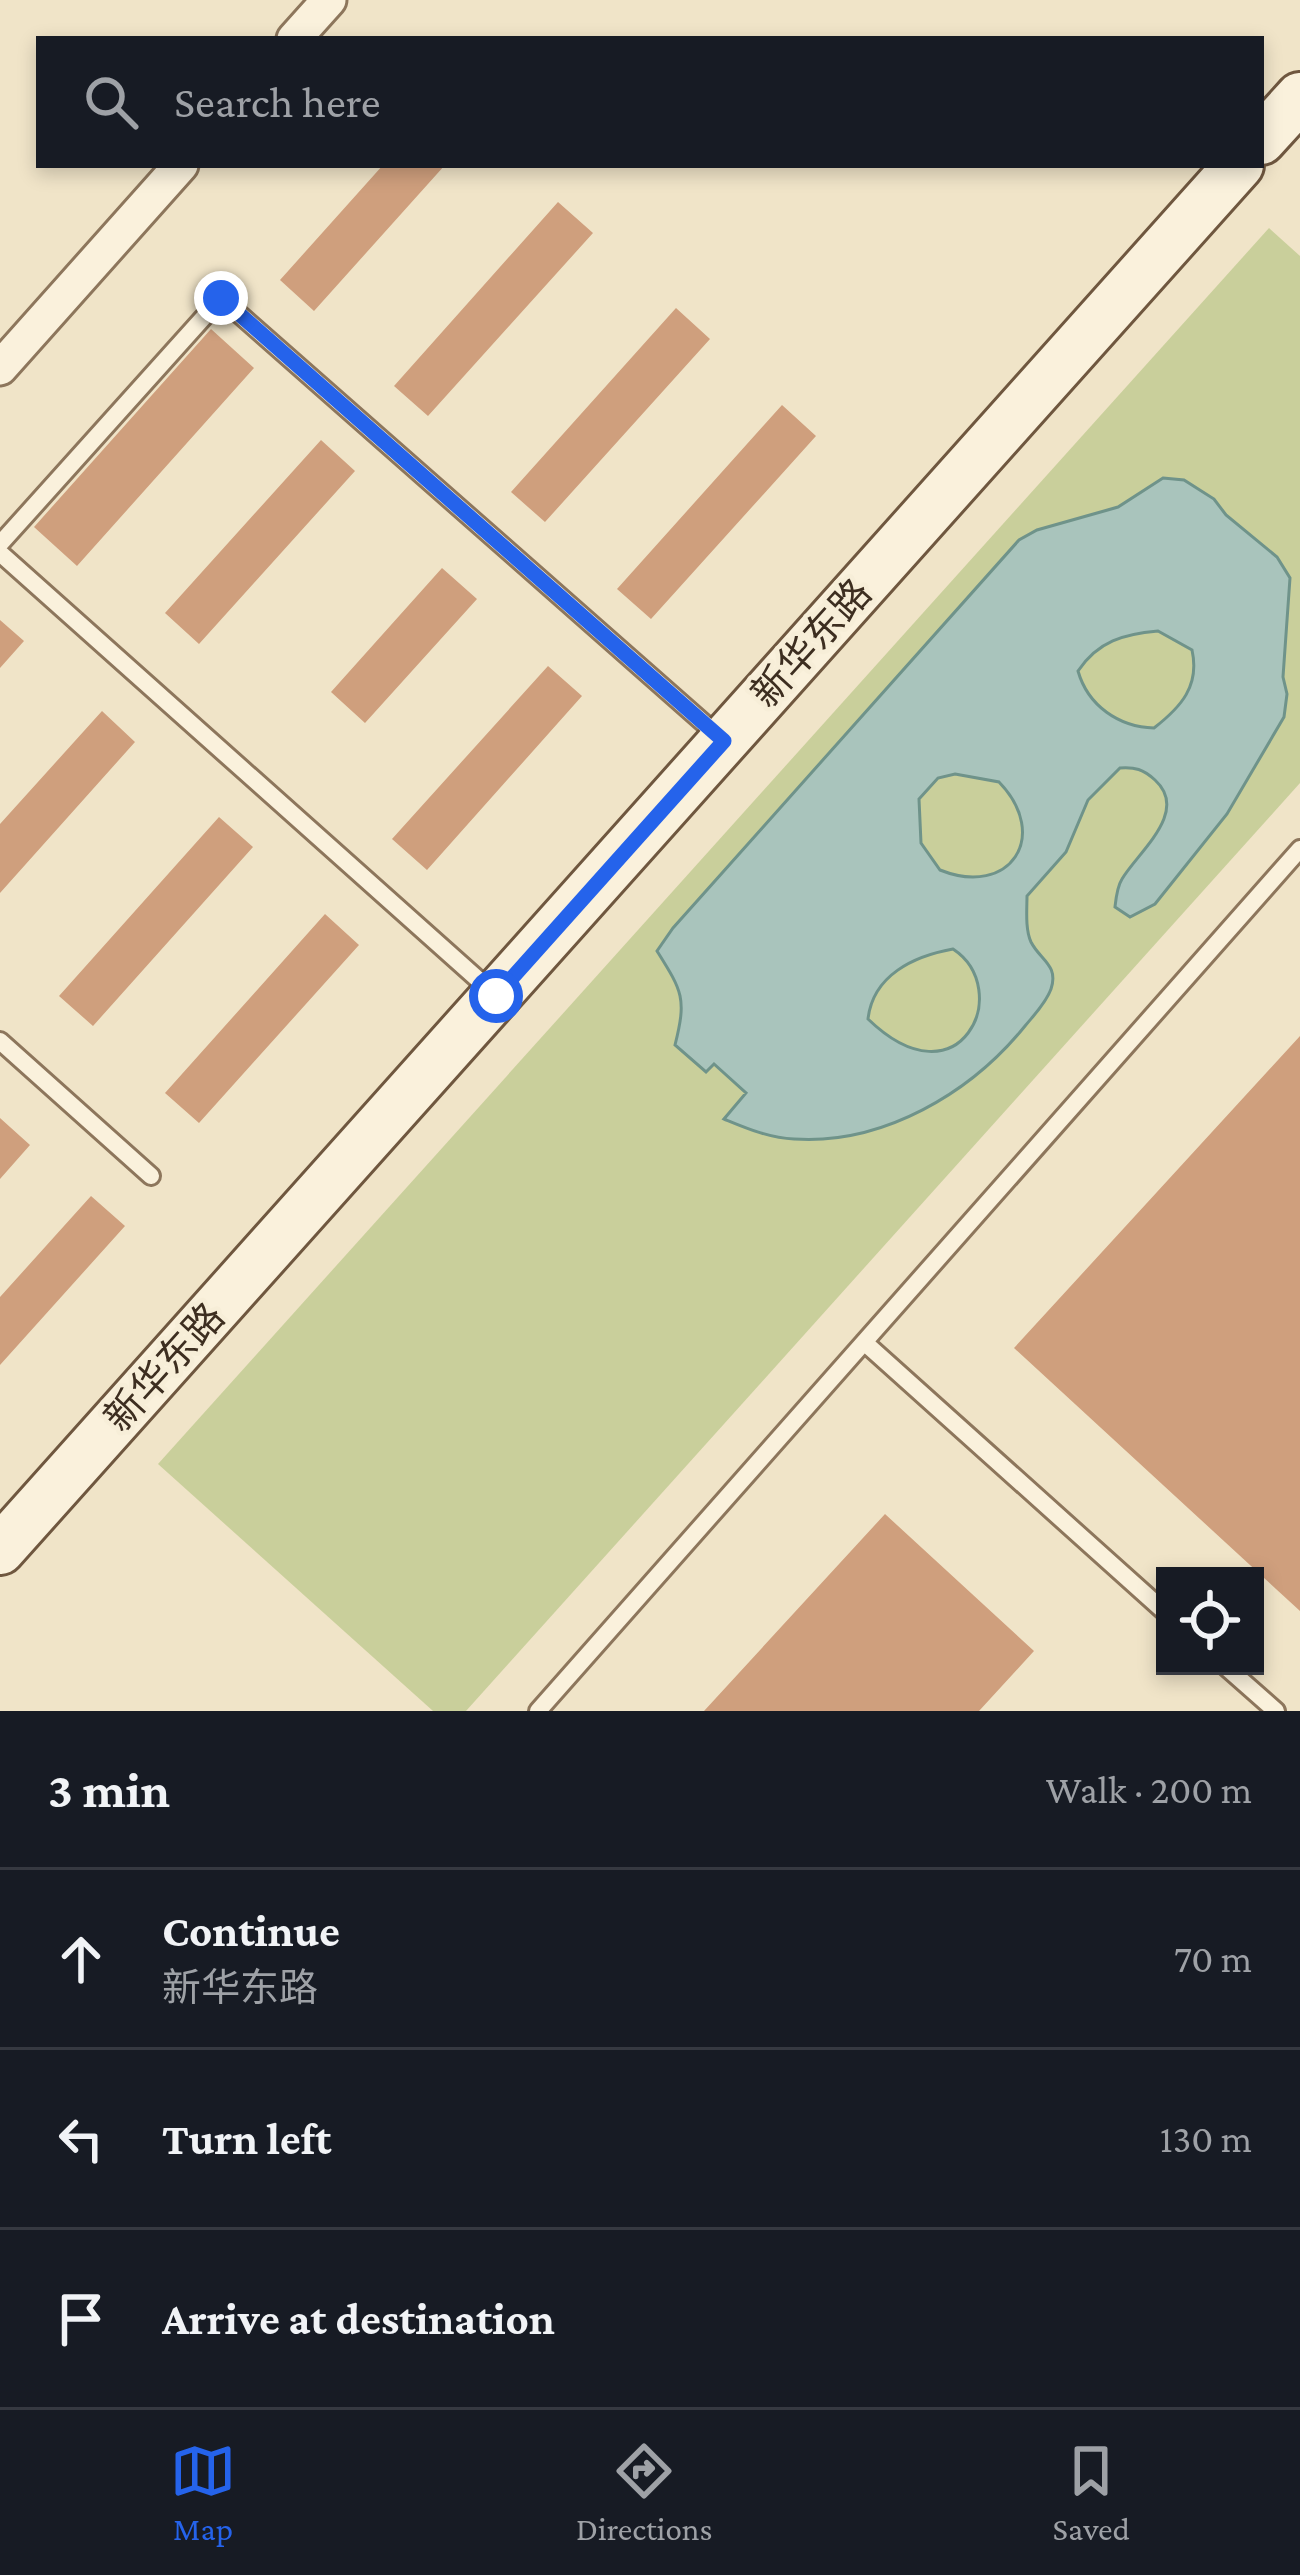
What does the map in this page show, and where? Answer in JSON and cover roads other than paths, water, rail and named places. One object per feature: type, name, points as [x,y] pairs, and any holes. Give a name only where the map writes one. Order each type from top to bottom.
[{"type":"main road","points":[[1264,137],[1300,97]]},
{"type":"main road","name":"新华东路","points":[[0,1550],[1236,168]]},
{"type":"street","points":[[297,36],[329,0]]},
{"type":"street","points":[[0,368],[178,168]]},
{"type":"lane","points":[[496,996],[0,548],[221,298],[724,741]]},
{"type":"lane","points":[[538,1711],[1300,849]]},
{"type":"lane","points":[[0,1041],[151,1176]]},
{"type":"lane","points":[[864,1342],[1156,1604]]},
{"type":"lane","points":[[1236,1675],[1276,1711]]},
{"type":"water","points":[[1163,478],[1184,480],[1214,499],[1226,515],[1277,557],[1290,578],[1284,717],[1227,814],[1155,904],[1130,917],[1115,907],[1118,889],[1158,831],[1167,805],[1164,792],[1143,771],[1120,768],[1088,800],[1066,852],[1027,896],[1029,937],[1053,974],[1049,994],[1003,1050],[952,1093],[892,1124],[827,1139],[776,1137],[724,1119],[746,1093],[714,1064],[706,1072],[675,1045],[680,995],[657,951],[1019,540],[1037,530],[1118,507]],"holes":[[[1158,631],[1192,650],[1193,674],[1186,695],[1172,712],[1154,728],[1141,727],[1117,719],[1097,704],[1078,671],[1113,641]],[[955,774],[999,782],[1014,802],[1022,822],[1022,841],[1003,869],[986,876],[940,870],[921,843],[919,799],[938,778]],[[953,949],[971,967],[979,990],[978,1013],[968,1033],[952,1047],[929,1051],[901,1043],[868,1019],[871,1004],[887,979]]]}]
